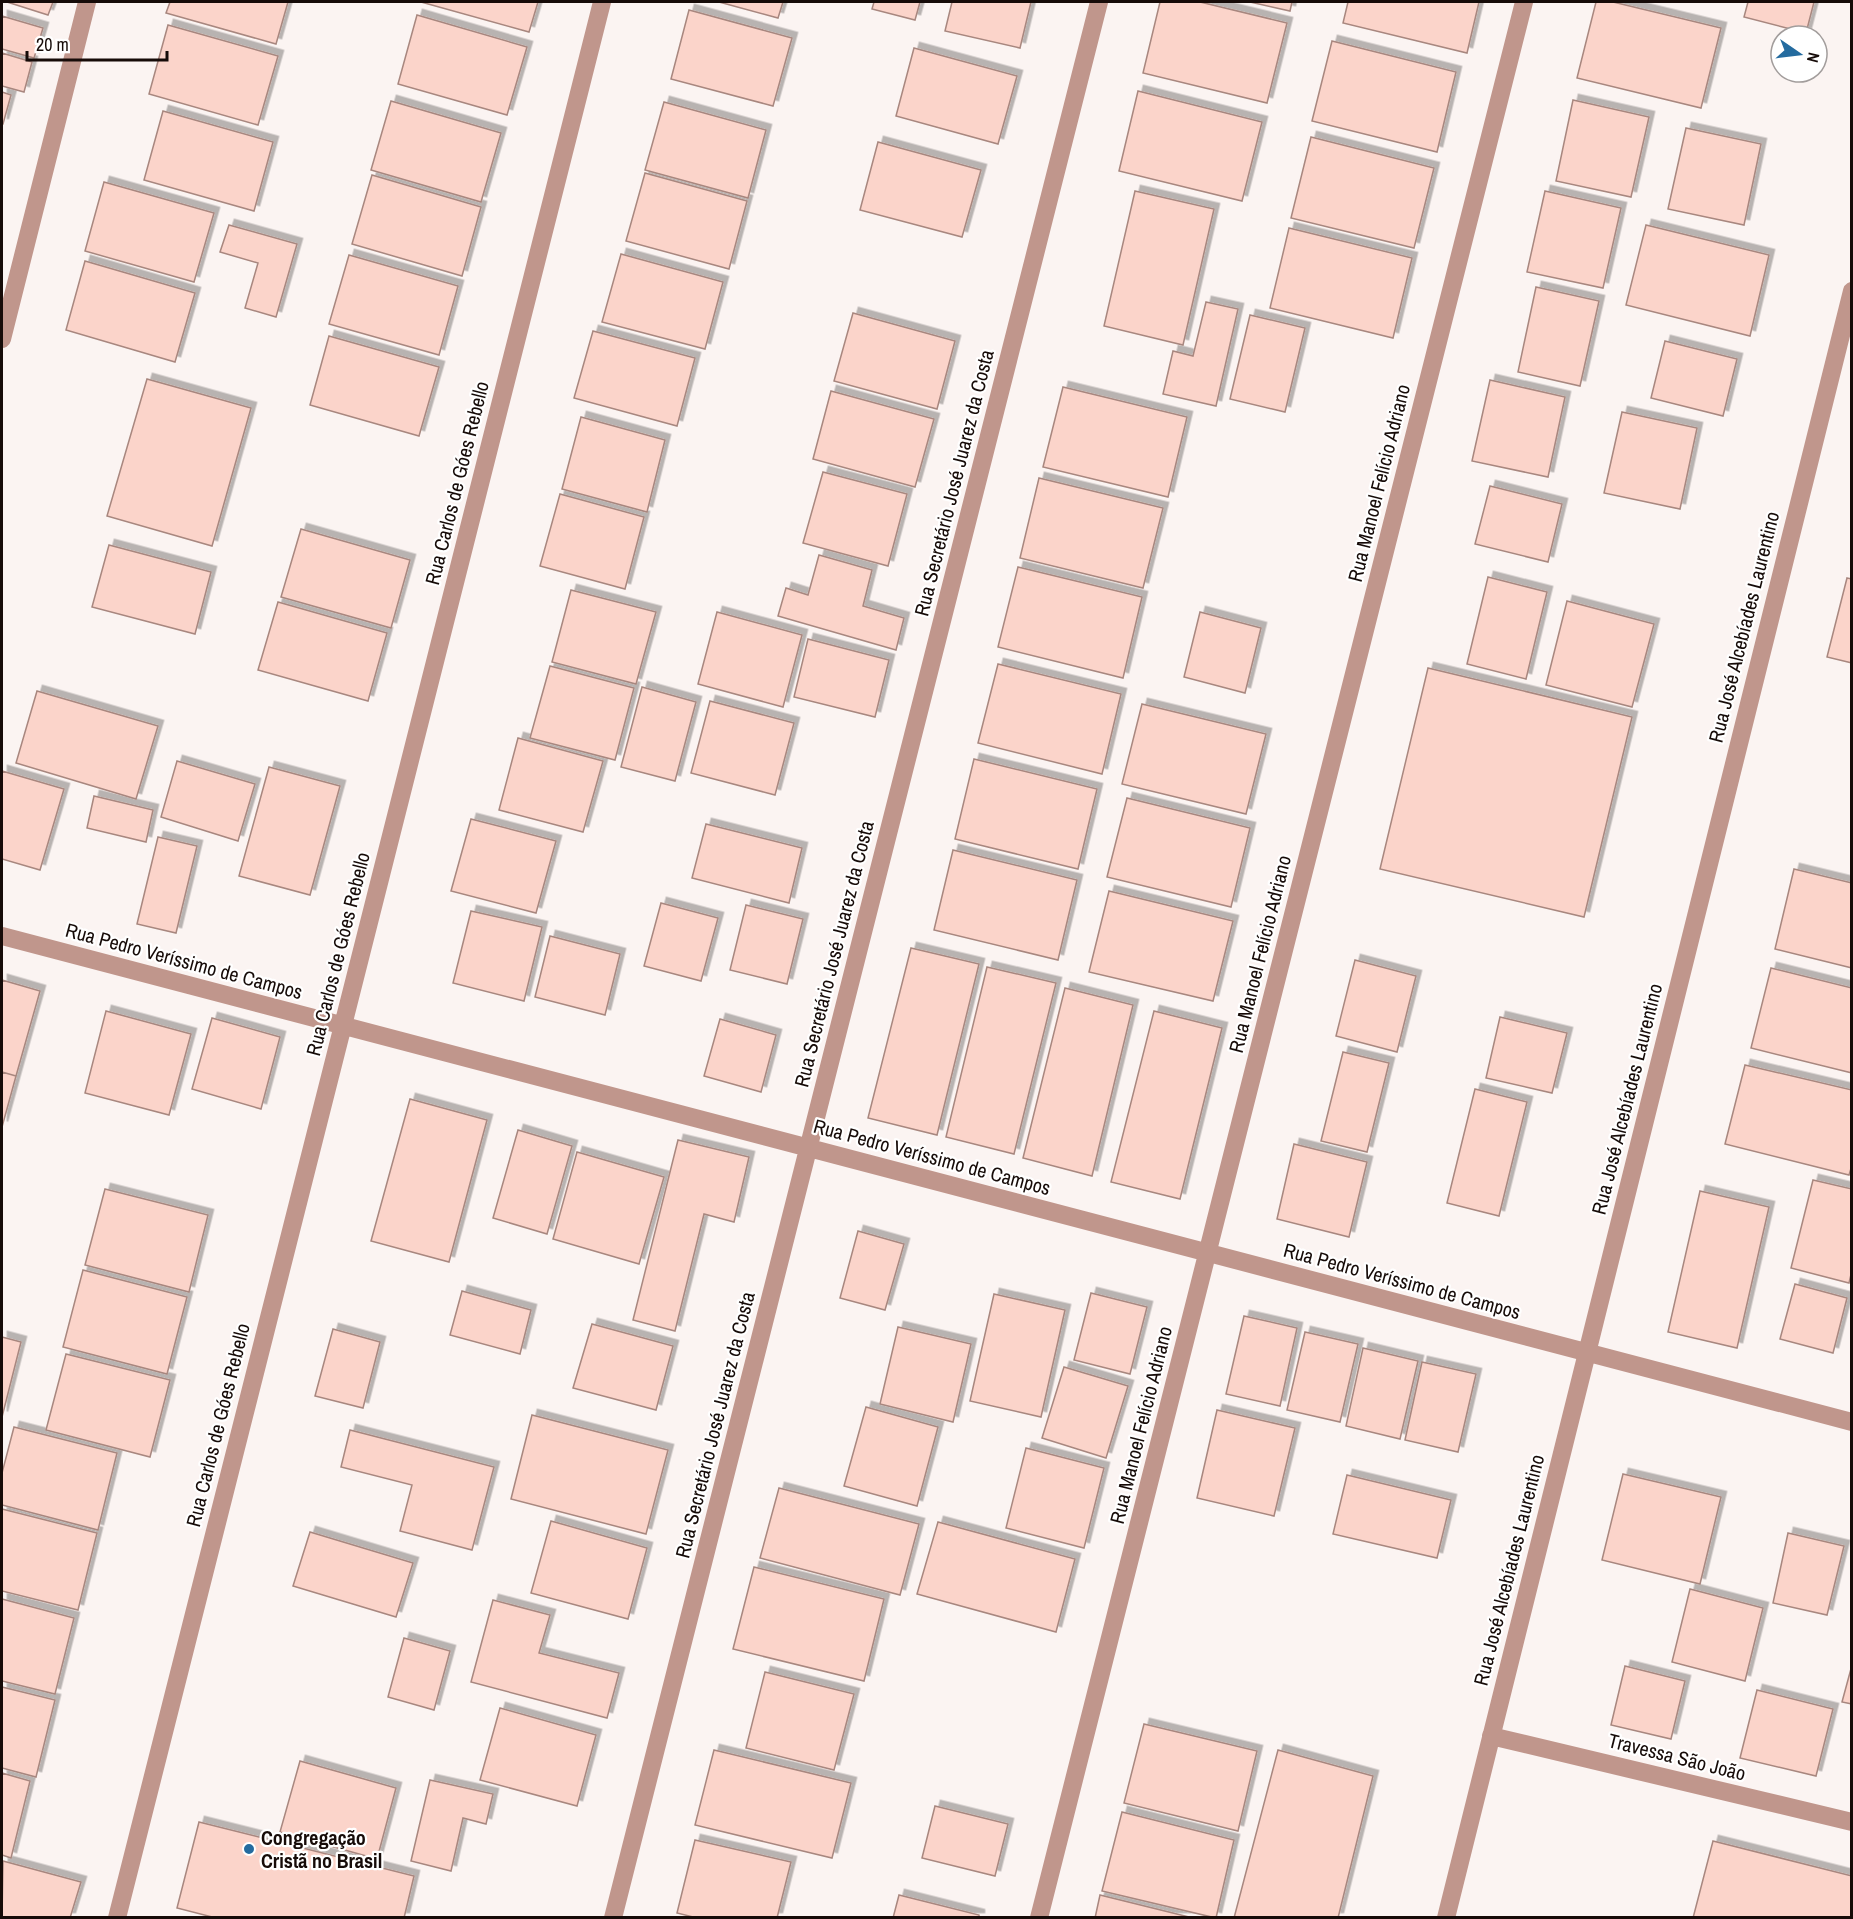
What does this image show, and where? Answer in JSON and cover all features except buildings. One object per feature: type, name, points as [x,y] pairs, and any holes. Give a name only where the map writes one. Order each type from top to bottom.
[{"type":"street","points":[[2,339],[87,2]]},
{"type":"street","name":"Rua Carlos de Góes Rebello","points":[[117,1917],[602,2]]},
{"type":"street","name":"Rua Secretário José Juarez da Costa","points":[[613,1917],[1099,2]]},
{"type":"street","name":"Rua Manoel Felício Adriano","points":[[1039,1917],[1524,2]]},
{"type":"street","name":"Rua José Alcebíades Laurentino","points":[[1446,1917],[1851,291]]},
{"type":"street","name":"Rua Pedro Veríssimo de Campos","points":[[2,936],[1851,1422]]},
{"type":"street","name":"Travessa São João","points":[[1491,1736],[1851,1822]]},
{"type":"place","name":"Congregação Cristã no Brasil","points":[[249,1849]]}]
